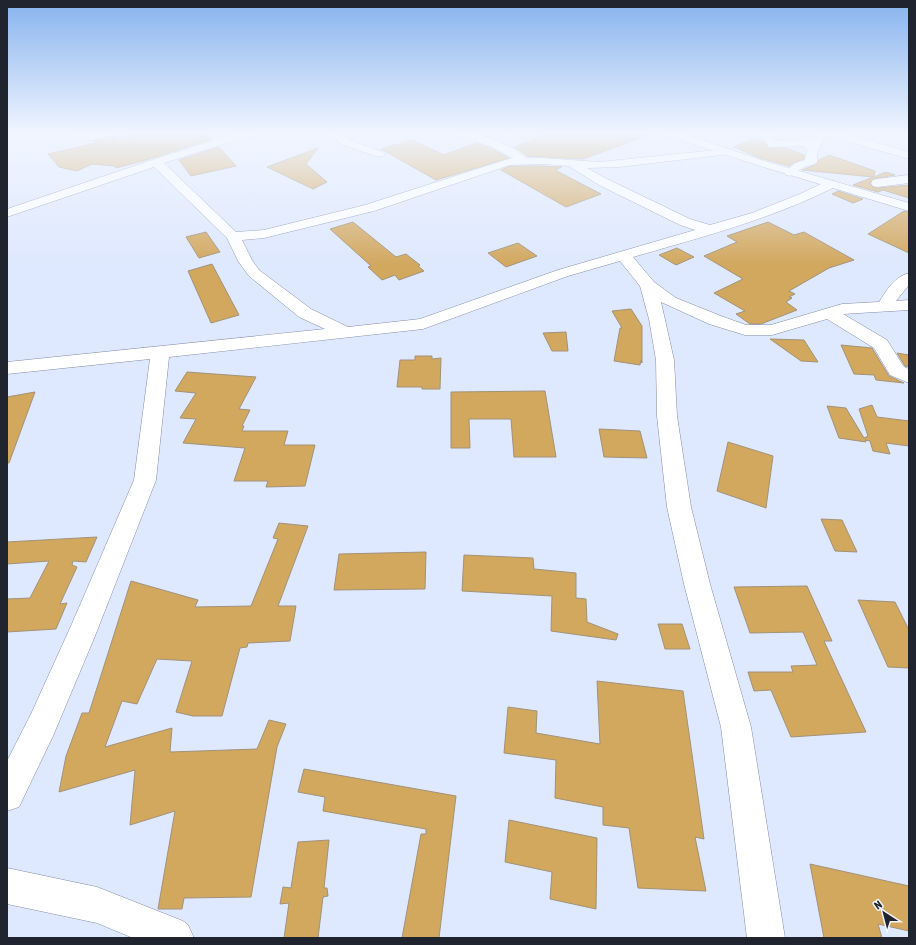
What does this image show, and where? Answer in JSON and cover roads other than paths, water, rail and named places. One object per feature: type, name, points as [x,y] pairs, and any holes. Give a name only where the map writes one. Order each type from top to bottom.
[{"type":"street","points":[[7,213],[112,177]]},
{"type":"street","points":[[172,177],[233,236],[238,250],[254,273],[305,313],[348,333]]},
{"type":"street","points":[[233,236],[264,234],[369,208],[462,177]]},
{"type":"street","points":[[594,177],[686,222],[710,230]]},
{"type":"street","points":[[807,177],[909,207]]},
{"type":"street","points":[[877,183],[909,179]]},
{"type":"street","points":[[7,368],[423,324],[563,273],[757,216],[805,197],[831,184]]},
{"type":"street","points":[[624,256],[648,286],[670,301],[715,320],[745,330],[772,330],[842,309],[909,305]]},
{"type":"street","points":[[884,306],[900,284],[909,278]]},
{"type":"street","points":[[648,286],[657,319],[665,360],[667,416],[679,507],[697,584],[736,726],[766,938]]},
{"type":"street","points":[[829,313],[881,344],[897,371],[909,378]]},
{"type":"street","points":[[7,795],[42,725],[81,636],[145,480],[160,354],[157,352]]},
{"type":"street","points":[[7,886],[98,905],[170,934],[175,938]]}]
